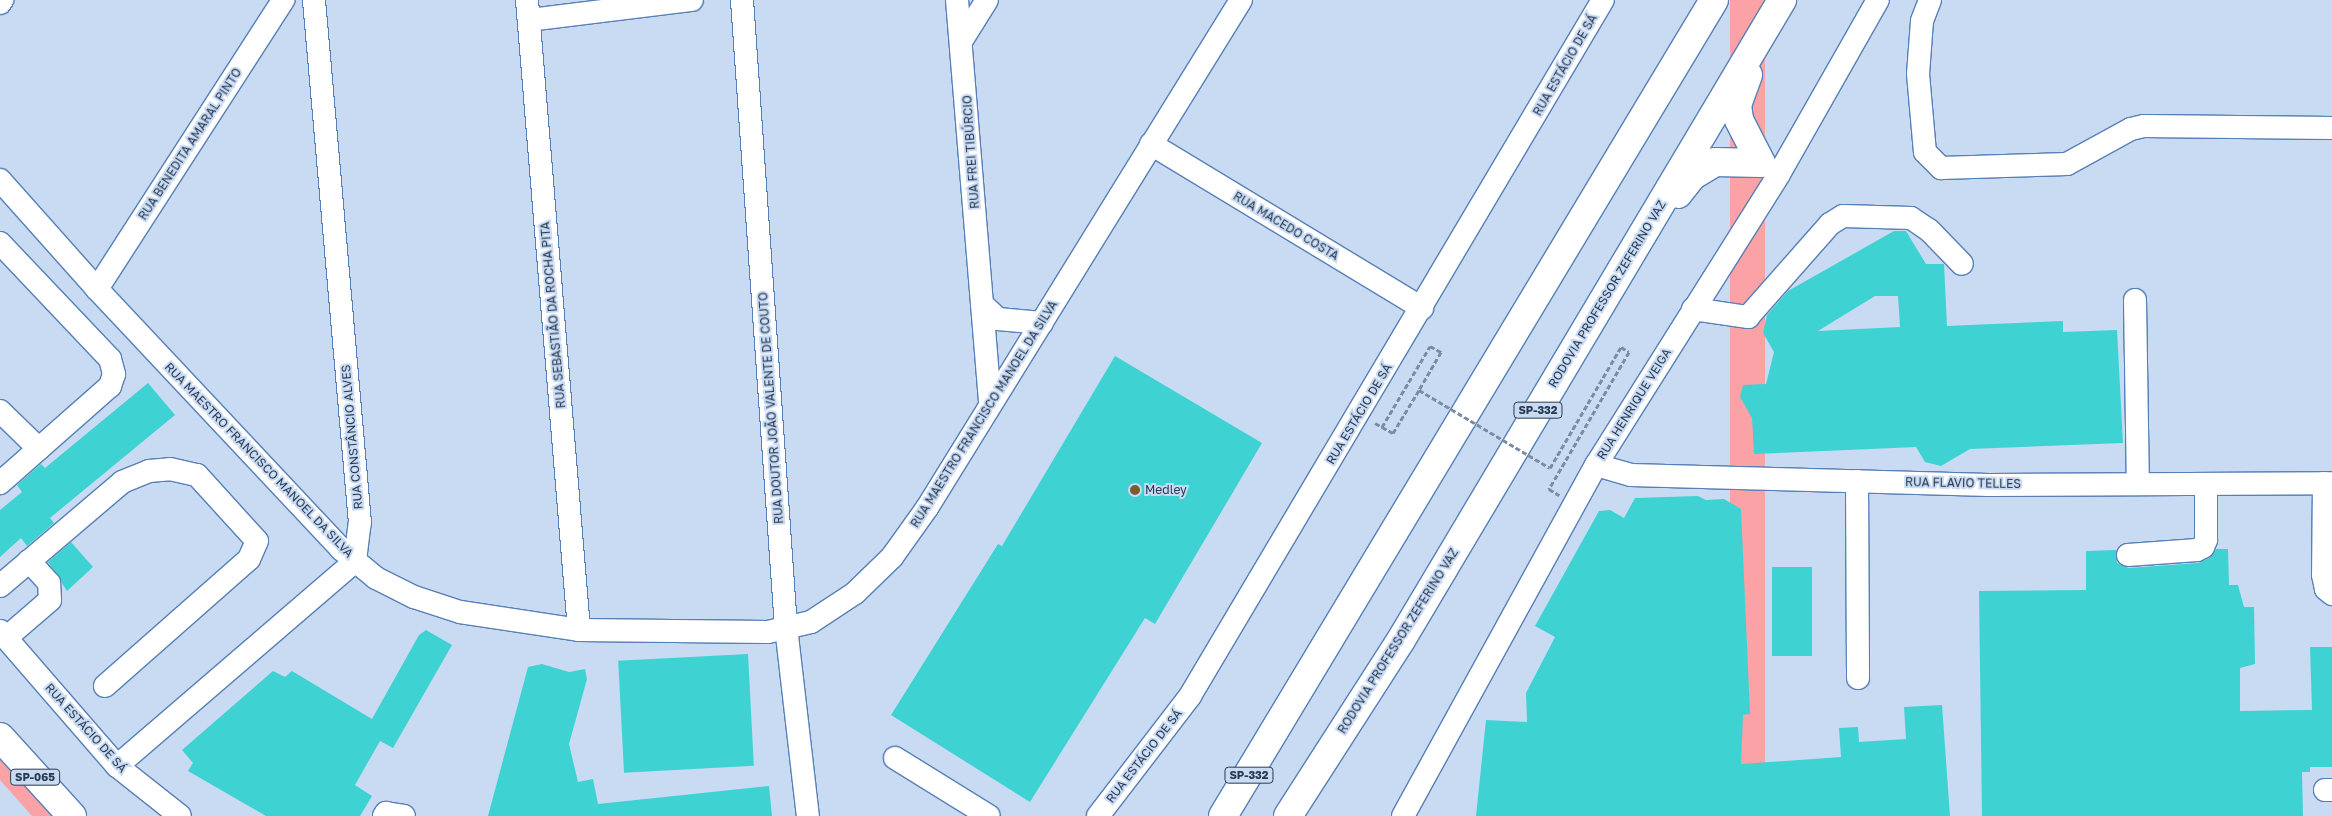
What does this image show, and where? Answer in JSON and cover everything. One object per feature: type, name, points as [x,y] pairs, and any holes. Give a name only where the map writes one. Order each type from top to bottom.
[{"type":"highway","name":"SP-332","points":[[1223,816],[1275,734],[1714,0]]},
{"type":"highway","name":"RODOVIA PROFESSOR ZEFERINO VAZ","points":[[1288,816],[1401,640],[1782,0]]},
{"type":"highway","points":[[1770,169],[1744,135],[1737,105],[1742,88],[1786,0]]},
{"type":"highway","points":[[1611,286],[1692,176],[1715,162],[1770,169]]},
{"type":"highway","points":[[1307,816],[1401,640]]},
{"type":"highway","points":[[1208,816],[1275,734]]},
{"type":"highway","points":[[0,738],[71,816]]},
{"type":"street","name":"RUA BENEDITA AMARAL PINTO","points":[[97,289],[282,0]]},
{"type":"street","name":"RUA CONSTÂNCIO ALVES","points":[[314,0],[360,523],[355,561]]},
{"type":"street","points":[[528,10],[692,0]]},
{"type":"street","name":"RUA DOUTOR JOÃO VALENTE DE COUTO","points":[[742,0],[786,627],[808,816]]},
{"type":"street","name":"RUA FREI TIBÚRCIO","points":[[957,0],[962,40],[990,404]]},
{"type":"street","points":[[962,40],[987,0]]},
{"type":"street","name":"RUA MAESTRO FRANCISCO MANOEL DA SILVA","points":[[0,180],[97,289],[355,561],[376,578],[407,594],[450,609],[579,630],[768,632],[811,622],[856,593],[892,557],[927,508],[1241,0]]},
{"type":"street","name":"RUA ESTÁCIO DE SÁ","points":[[1098,816],[1190,696],[1422,308],[1603,0]]},
{"type":"street","name":"RUA HENRIQUE VEIGA","points":[[1403,816],[1596,465],[1693,309],[1770,169],[1878,0]]},
{"type":"street","points":[[1930,0],[1922,21],[1918,74],[1925,152],[1941,168],[2067,164],[2131,129],[2144,126],[2332,128]]},
{"type":"street","name":"RUA SEBASTIÃO DA ROCHA PITA","points":[[528,10],[579,630]]},
{"type":"street","name":"RUA MACEDO COSTA","points":[[1151,144],[1422,308]]},
{"type":"street","points":[[1693,309],[1748,317],[1830,224],[1843,216],[1911,218],[1929,230],[1962,264]]},
{"type":"street","points":[[0,243],[110,360],[114,374],[110,386],[0,483]]},
{"type":"street","points":[[2135,300],[2138,484]]},
{"type":"street","points":[[982,304],[998,319],[1019,323],[1042,323]]},
{"type":"street","points":[[0,411],[39,449]]},
{"type":"street","name":"RUA FLAVIO TELLES","points":[[1596,465],[1631,475],[1857,481],[2138,484],[2328,483]]},
{"type":"street","points":[[0,586],[122,482],[149,471],[170,469],[197,475],[257,541],[249,560],[106,686]]},
{"type":"street","points":[[1857,481],[1858,678]]},
{"type":"street","points":[[2328,483],[2323,575],[2326,589],[2332,594]]},
{"type":"street","points":[[2128,555],[2197,550],[2203,547],[2206,540],[2206,484]]},
{"type":"street","points":[[3,635],[50,600],[49,583],[29,561]]},
{"type":"street","points":[[117,766],[355,561]]},
{"type":"street","name":"RUA ESTÁCIO DE SÁ","points":[[3,635],[117,766],[180,816]]},
{"type":"street","points":[[894,758],[988,816]]},
{"type":"street","points":[[384,816],[386,813],[404,816]]},
{"type":"path","points":[[1430,346],[1441,352],[1418,390],[1393,433],[1382,427],[1430,346]]},
{"type":"path","points":[[1418,390],[1550,468],[1621,347],[1629,352],[1549,489]]},
{"type":"shaded area","points":[[1730,0],[1765,0],[1765,816],[1730,816]]},
{"type":"shaded area","points":[[0,754],[54,816],[32,816],[0,780]]},
{"type":"building","points":[[1894,231],[1906,231],[1926,264],[1944,264],[1947,326],[2063,321],[2063,332],[2117,330],[2123,443],[1970,449],[1941,466],[1925,462],[1916,447],[1754,454],[1752,418],[1740,397],[1743,385],[1766,384],[1774,352],[1763,333],[1767,315],[1788,291]],"holes":[[[1875,296],[1898,296],[1900,327],[1818,331]]]},
{"type":"building","points":[[1115,356],[1262,443],[1155,624],[1145,618],[1030,802],[891,715],[998,544],[1002,546]]},
{"type":"building","points":[[148,383],[175,415],[50,518],[54,523],[27,546],[21,538],[0,557],[0,510],[22,492],[17,485],[41,464],[45,468]]},
{"type":"building","points":[[1698,496],[1706,500],[1724,499],[1741,509],[1750,714],[1743,715],[1741,764],[1841,757],[1839,728],[1858,727],[1859,742],[1906,739],[1904,707],[1942,705],[1950,816],[1476,816],[1486,720],[1527,722],[1526,693],[1555,637],[1535,626],[1599,511],[1610,510],[1624,518],[1635,498]]},
{"type":"building","points":[[71,542],[93,567],[67,591],[48,562]]},
{"type":"building","points":[[2216,549],[2228,549],[2229,585],[2238,585],[2244,607],[2254,607],[2255,664],[2240,668],[2240,711],[2312,710],[2310,647],[2332,647],[2332,767],[2310,767],[2310,772],[2302,772],[2303,816],[1982,816],[1979,591],[2086,590],[2086,551],[2116,550],[2117,563],[2129,568],[2198,563],[2209,558]]},
{"type":"building","points":[[1772,567],[1812,567],[1812,656],[1772,656]]},
{"type":"building","points":[[426,630],[452,645],[393,748],[380,741],[355,785],[372,796],[360,816],[266,816],[188,771],[193,763],[182,750],[273,671],[285,677],[292,671],[372,719],[419,635]]},
{"type":"building","points":[[748,654],[754,766],[624,773],[618,661]]},
{"type":"building","points":[[542,664],[569,672],[585,669],[587,679],[569,744],[578,782],[593,779],[598,804],[769,786],[772,816],[488,816],[528,667]]},
{"type":"place","name":"Medley","points":[[1135,490]]}]
